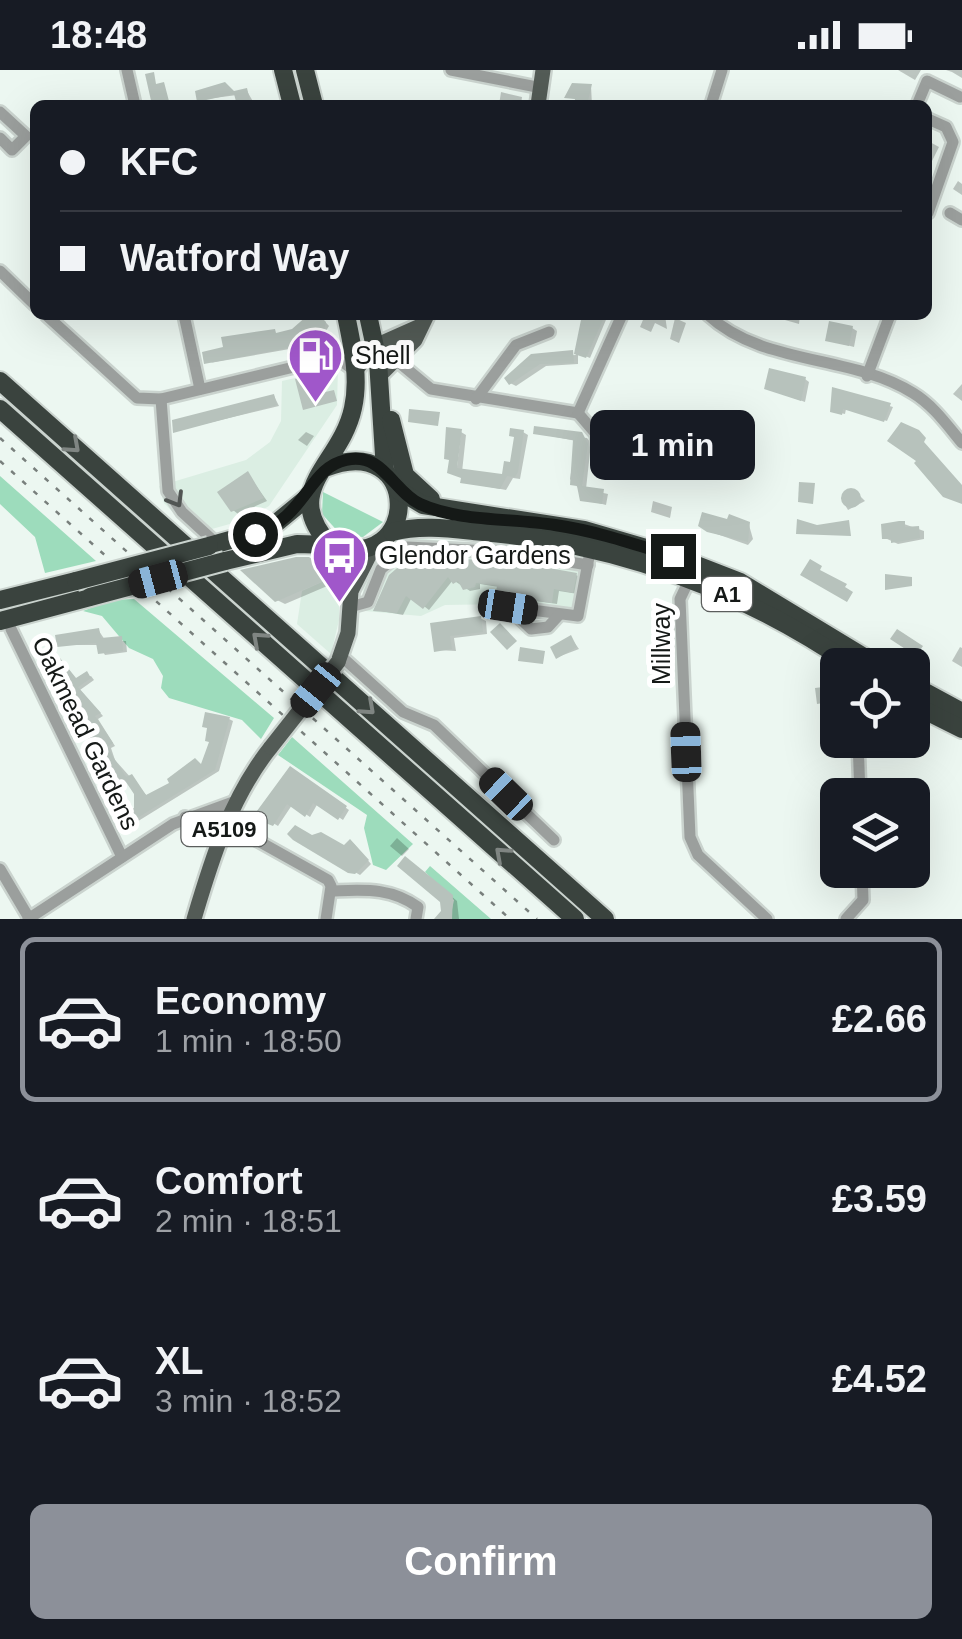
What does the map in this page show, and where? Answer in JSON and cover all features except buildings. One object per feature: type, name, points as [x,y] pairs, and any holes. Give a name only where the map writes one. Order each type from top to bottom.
[{"type":"highway","points":[[282,70],[291,100]]},
{"type":"highway","points":[[305,70],[313,100]]},
{"type":"highway","points":[[0,600],[217,550],[298,544],[374,546],[392,532],[398,519],[398,490],[386,470],[379,376],[369,320]]},
{"type":"highway","points":[[5,625],[269,529],[308,496],[353,410],[356,370],[348,323]]},
{"type":"highway","points":[[379,376],[387,390],[399,464],[413,485],[438,508]]},
{"type":"highway","points":[[0,381],[605,919]]},
{"type":"highway","points":[[0,409],[575,919]]},
{"type":"highway","points":[[325,468],[348,459],[368,461],[386,470]]},
{"type":"highway","name":"A1","points":[[398,490],[423,505],[584,530],[673,556],[740,582],[850,648]]},
{"type":"highway","points":[[308,496],[311,518],[335,546]]},
{"type":"highway","name":"A1","points":[[392,532],[431,527],[690,577],[827,648]]},
{"type":"highway","points":[[930,694],[962,712]]},
{"type":"highway","points":[[930,713],[962,729]]},
{"type":"main road","points":[[539,100],[544,70]]},
{"type":"main road","points":[[356,370],[375,346],[424,320]]},
{"type":"main road","points":[[379,376],[396,360],[424,320]]},
{"type":"main road","name":"A5109","points":[[335,546],[350,599]]},
{"type":"main road","name":"A5109","points":[[194,919],[236,801],[271,747],[340,660],[350,599],[374,546]]},
{"type":"street","points":[[127,70],[134,100]]},
{"type":"street","points":[[451,70],[542,88]]},
{"type":"street","points":[[712,100],[722,70]]},
{"type":"street","points":[[919,100],[927,81],[960,97]]},
{"type":"street","points":[[0,112],[26,136],[12,150],[0,138]]},
{"type":"street","points":[[932,121],[946,127],[954,142],[932,202]]},
{"type":"street","points":[[0,272],[30,300]]},
{"type":"street","points":[[51,320],[129,394],[160,399],[326,359],[340,360],[356,370]]},
{"type":"street","points":[[185,320],[200,388]]},
{"type":"street","points":[[578,412],[620,320]]},
{"type":"street","points":[[716,320],[746,340],[904,388],[924,400],[962,443]]},
{"type":"street","points":[[867,376],[888,320]]},
{"type":"street","points":[[326,359],[348,323]]},
{"type":"street","points":[[476,399],[516,345],[549,332]]},
{"type":"street","points":[[396,360],[431,388],[476,399],[578,412],[596,434],[598,447]]},
{"type":"street","points":[[160,399],[168,491],[217,550]]},
{"type":"street","points":[[350,599],[368,602],[381,569],[407,548],[590,556],[578,616],[559,616],[548,627],[532,629],[508,607]]},
{"type":"street","name":"Millway","points":[[690,577],[680,600],[692,844],[767,919]]},
{"type":"street","name":"Oakmead Gardens","points":[[5,625],[122,857]]},
{"type":"street","points":[[340,660],[404,712],[434,725],[554,840]]},
{"type":"street","points":[[0,869],[33,918],[185,817],[236,801]]},
{"type":"street","points":[[185,817],[224,830],[328,880],[331,891],[326,919]]},
{"type":"street","points":[[846,919],[863,900],[863,888]]},
{"type":"street","points":[[331,891],[372,889],[398,894],[418,907],[416,919]]},
{"type":"shaded area","points":[[338,368],[337,405],[269,506],[244,520],[194,534],[164,503],[159,486],[246,460],[270,442],[281,421],[282,381]]},
{"type":"shaded area","points":[[419,538],[586,561],[575,614],[505,604],[445,605],[421,616],[365,611],[363,587],[379,557],[403,540]]},
{"type":"shaded area","points":[[333,577],[339,592],[339,620],[331,654],[297,624],[302,591]]},
{"type":"green space","points":[[0,476],[96,561],[45,573],[35,537],[0,504]]},
{"type":"green space","points":[[323,492],[383,522],[363,537],[342,536],[322,514]]},
{"type":"green space","points":[[134,599],[274,718],[261,739],[242,720],[169,698],[161,688],[163,676],[153,659],[129,648],[102,616],[83,611],[111,600]]},
{"type":"green space","points":[[292,737],[413,844],[386,870],[373,865],[364,828],[367,815],[278,755]]},
{"type":"green space","points":[[430,866],[491,919],[450,919],[454,900],[425,872]]},
{"type":"railway","points":[[0,438],[537,919]]},
{"type":"railway","points":[[0,461],[510,919]]},
{"type":"place","name":"Shell","points":[[316,404]]},
{"type":"place","name":"Glendor Gardens","points":[[340,604]]},
{"type":"route","points":[[255,534],[289,516],[308,496],[325,468],[348,459],[374,463],[386,470],[398,490],[423,505],[584,530],[673,556]]}]
